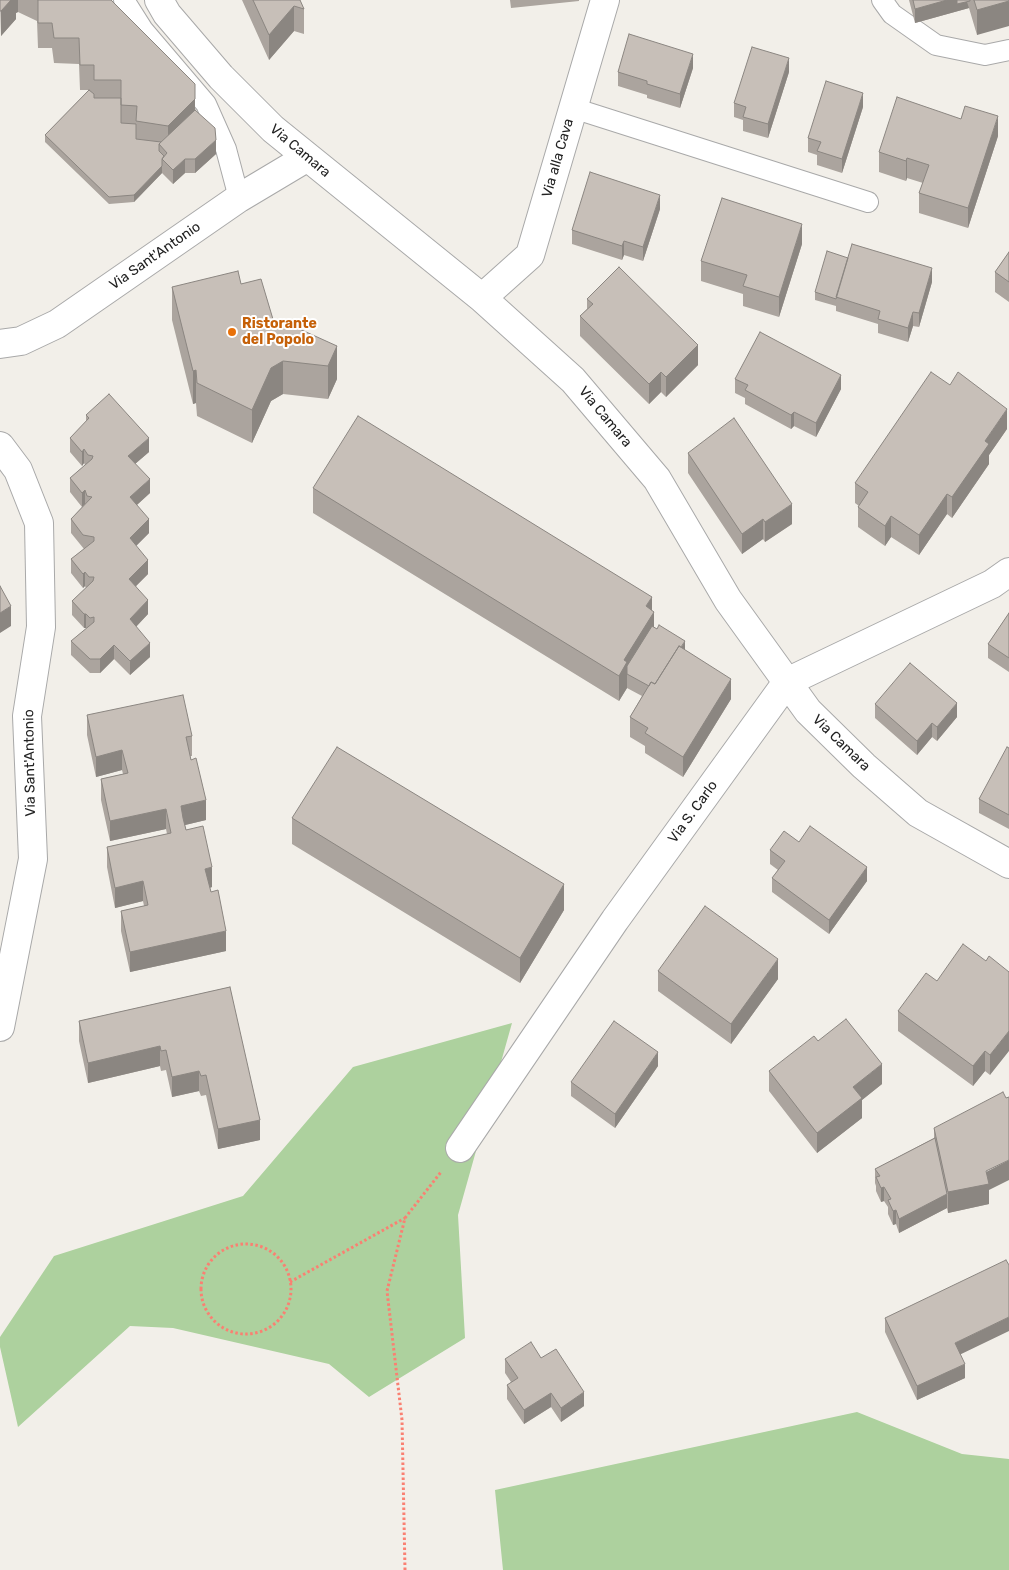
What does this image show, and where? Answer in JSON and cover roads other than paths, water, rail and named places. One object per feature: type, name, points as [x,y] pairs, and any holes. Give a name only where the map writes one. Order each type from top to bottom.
[{"type":"street","name":"Via Camara","points":[[159,0],[167,14],[221,77],[272,129],[482,298],[573,380],[658,479],[728,600],[808,711],[864,766],[918,813],[1009,864]]},
{"type":"street","name":"Via alla Cava","points":[[482,298],[530,254],[605,0]]},
{"type":"street","name":"Via Sant'Antonio","points":[[0,344],[21,341],[57,324],[239,198],[306,158]]},
{"type":"street","name":"Via Sant'Antonio","points":[[0,446],[18,470],[38,523],[41,626],[27,716],[33,860],[0,1027]]},
{"type":"street","name":"Via S. Carlo","points":[[460,1148],[615,920],[787,682],[1003,583]]},
{"type":"lane","points":[[124,0],[143,30],[206,104],[226,149],[239,198]]},
{"type":"lane","points":[[882,0],[892,14],[936,45],[985,55],[1009,50]]},
{"type":"lane","points":[[573,108],[868,202]]},
{"type":"place","name":"Ristorante del Popolo","points":[[232,332]]}]
